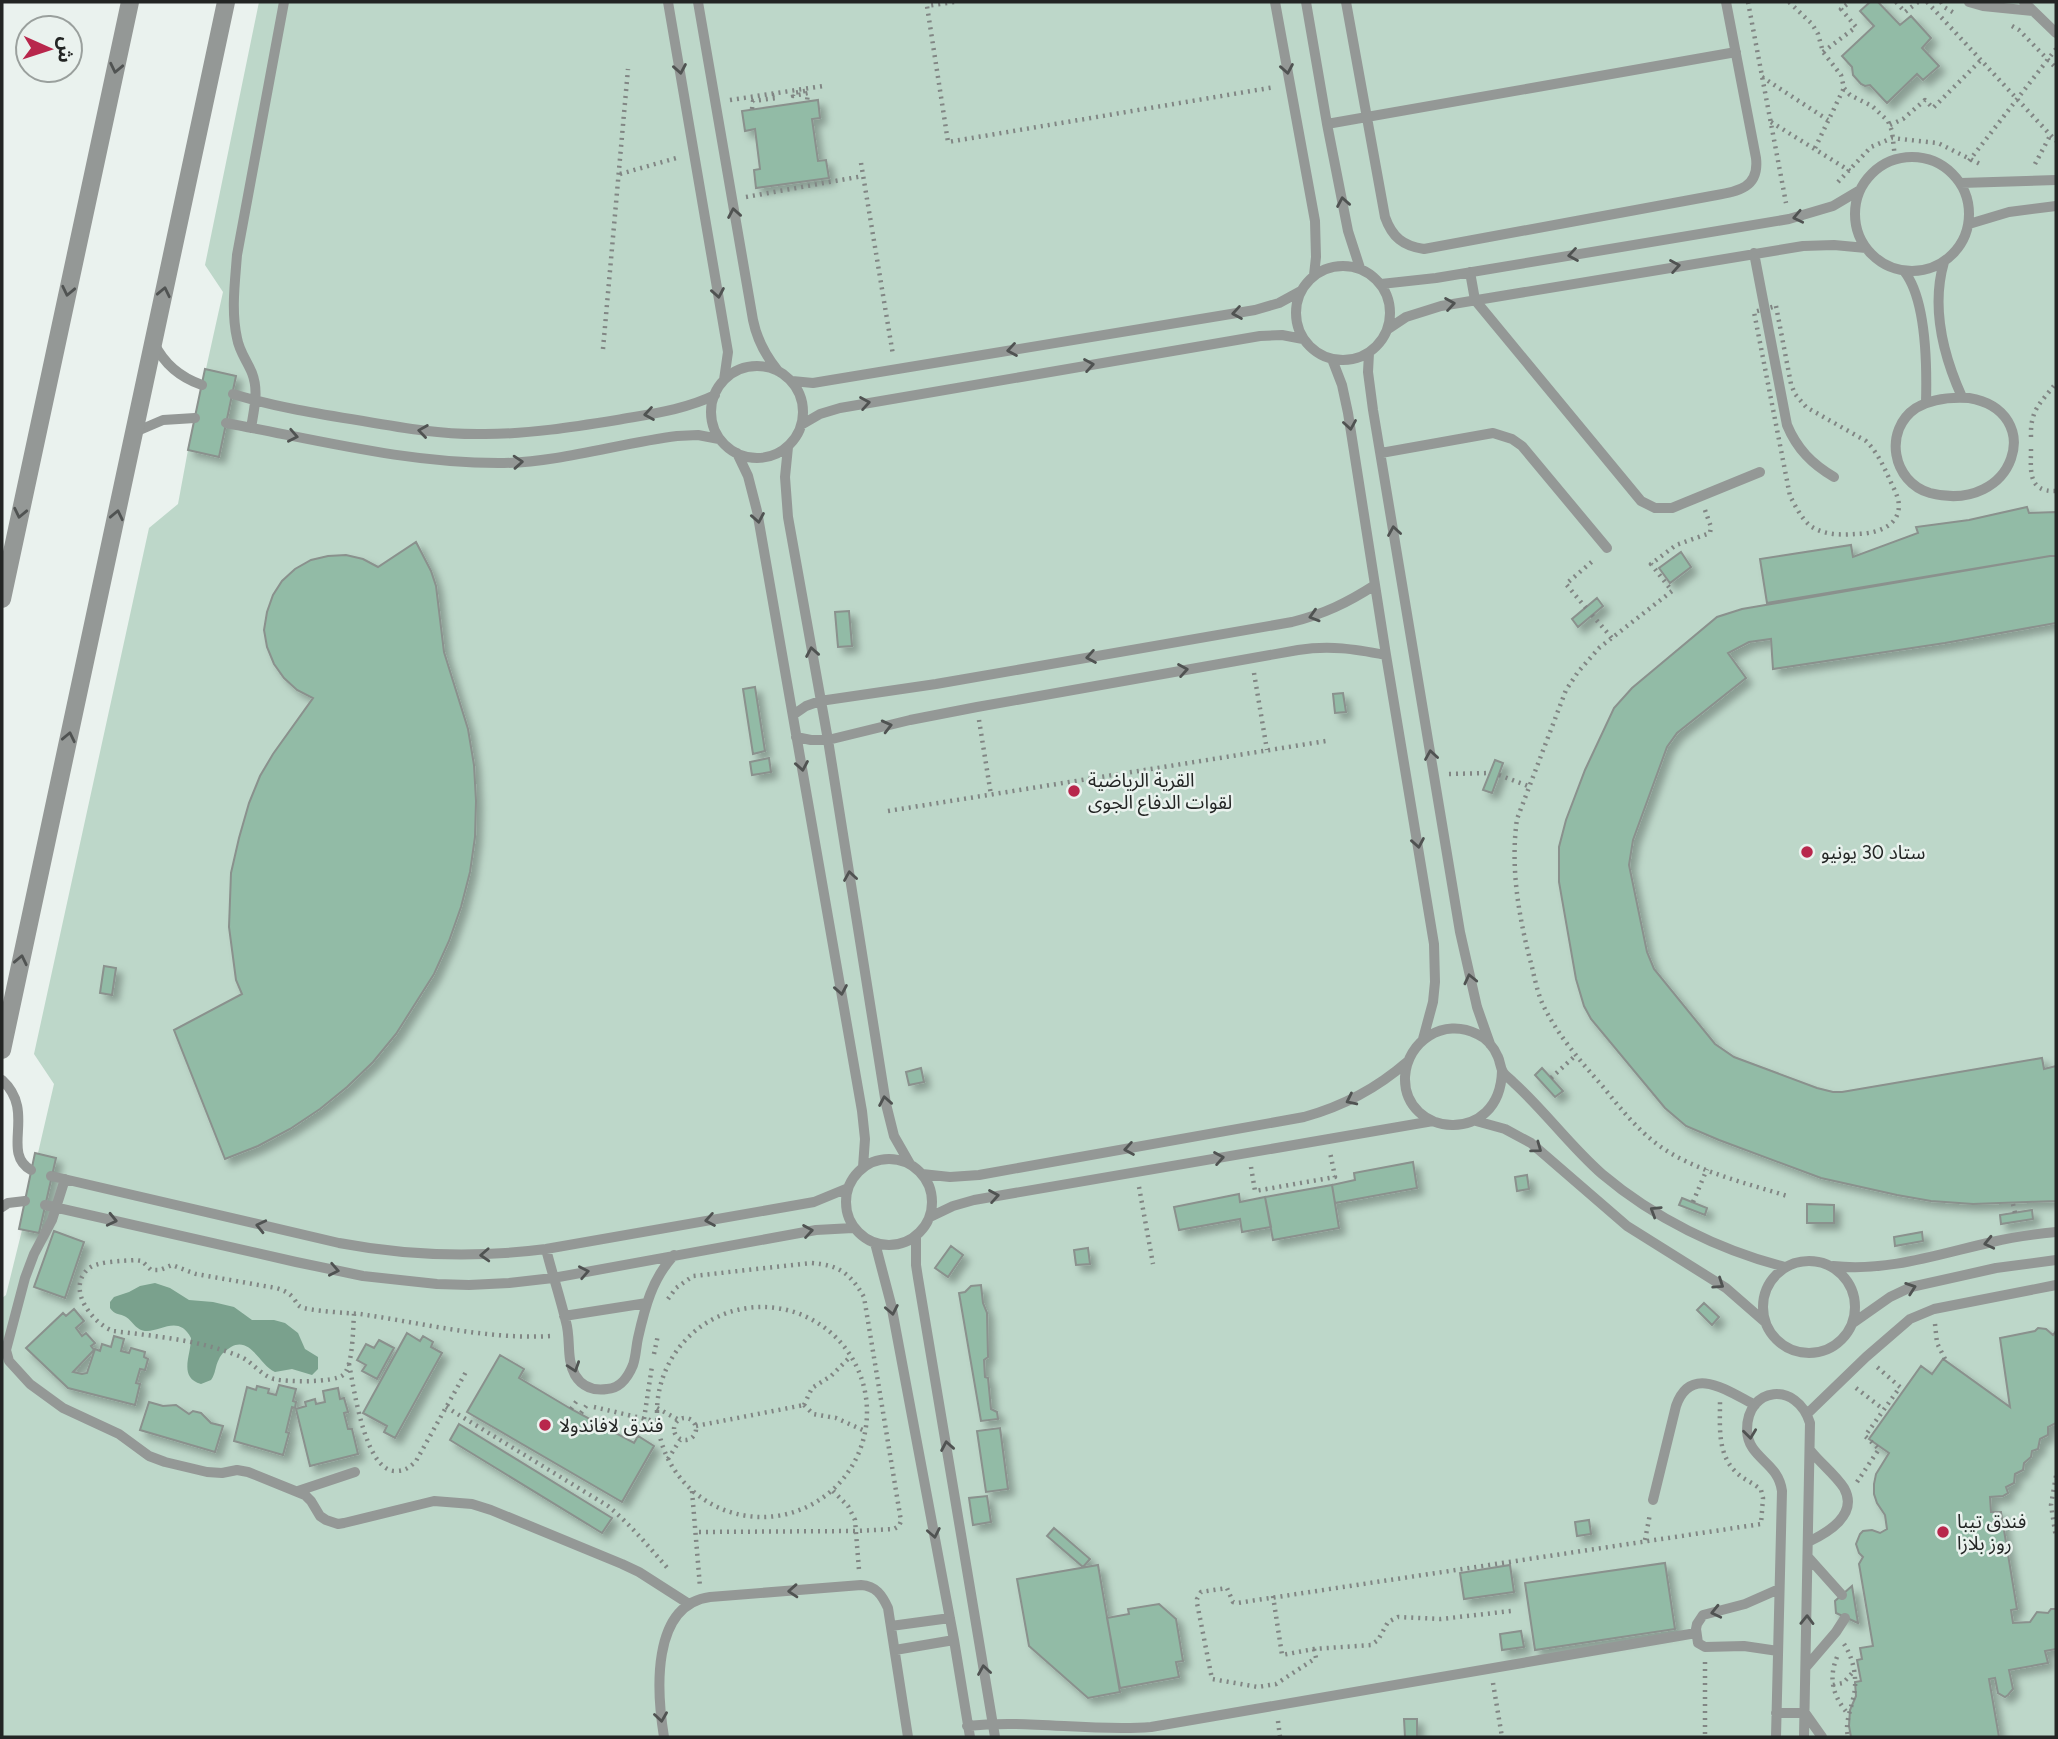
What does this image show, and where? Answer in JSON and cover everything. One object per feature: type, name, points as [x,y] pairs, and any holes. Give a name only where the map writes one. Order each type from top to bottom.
[{"type":"street","points":[[2,599],[130,2]]},
{"type":"street","points":[[2,1050],[226,2]]},
{"type":"lane","points":[[251,428],[255,401],[254,381],[235,329],[235,279],[237,255],[284,2]]},
{"type":"lane","points":[[668,2],[728,352],[724,380]]},
{"type":"lane","points":[[226,423],[404,456],[504,463],[546,459],[677,436],[698,435],[719,439],[737,453],[750,458],[763,458],[788,447],[802,425],[800,395],[792,381],[778,371],[767,358],[755,333],[698,2]]},
{"type":"lane","points":[[1275,2],[1315,221],[1314,275]]},
{"type":"lane","points":[[1306,2],[1348,231],[1360,268]]},
{"type":"lane","points":[[1346,2],[1389,227],[1394,236],[1403,243],[1423,249],[1706,197],[1735,191],[1748,185],[1757,166],[1726,2]]},
{"type":"lane","points":[[1969,2],[2034,11]]},
{"type":"lane","points":[[2024,2],[2056,33]]},
{"type":"lane","points":[[1327,124],[1736,52]]},
{"type":"lane","points":[[1918,156],[1940,163],[1959,180],[1969,202],[1969,224],[1963,242],[1950,258],[1920,271],[1904,271],[1882,263],[1866,248],[1857,230],[1855,210],[1860,190],[1866,179],[1879,166],[1895,158],[1918,156]]},
{"type":"lane","points":[[1959,180],[2056,180]]},
{"type":"lane","points":[[1381,284],[1470,272],[1796,218],[1833,206],[1860,190]]},
{"type":"lane","points":[[1969,224],[2009,212],[2056,206]]},
{"type":"lane","points":[[1301,291],[1296,321],[1303,339],[1316,352],[1332,359],[1345,360],[1369,353],[1388,329],[1419,311],[1754,253],[1818,245],[1866,248]]},
{"type":"lane","points":[[1754,253],[1787,425],[1810,461],[1834,477]]},
{"type":"lane","points":[[1944,262],[1939,285],[1938,310],[1950,366],[1962,397]]},
{"type":"lane","points":[[792,381],[813,383],[1255,310],[1279,303],[1301,291],[1314,275],[1336,266],[1360,268],[1381,284],[1390,306],[1388,329]]},
{"type":"lane","points":[[1904,271],[1917,293],[1920,310],[1926,366],[1926,403]]},
{"type":"lane","points":[[1470,272],[1475,300],[1641,501],[1664,509],[1672,508],[1760,472]]},
{"type":"lane","points":[[802,425],[820,414],[840,408],[1259,336],[1282,335],[1303,339]]},
{"type":"lane","points":[[153,341],[172,369],[202,385]]},
{"type":"lane","points":[[1369,353],[1370,391],[1464,955],[1477,1007],[1502,1071],[1502,1086],[1497,1100],[1488,1112],[1476,1121],[1447,1126],[1433,1121],[1419,1111],[1409,1096],[1405,1079],[1407,1062],[1413,1049],[1423,1039],[1436,1031],[1465,1029],[1490,1044]]},
{"type":"lane","points":[[1332,359],[1346,398],[1434,944],[1434,992],[1423,1039]]},
{"type":"lane","points":[[719,439],[711,410],[715,395],[724,380],[735,371],[749,367],[764,366],[778,371]]},
{"type":"lane","points":[[233,394],[302,411],[428,432],[485,435],[567,428],[677,410],[715,395]]},
{"type":"lane","points":[[1962,397],[1987,402],[1997,409],[2011,429],[2013,440],[2009,465],[1994,484],[1971,493],[1941,494],[1920,489],[1910,481],[1896,459],[1897,435],[1908,415],[1926,403],[1962,397]]},
{"type":"lane","points":[[134,432],[163,420],[195,418]]},
{"type":"lane","points":[[1381,453],[1493,433],[1512,439],[1522,446],[1607,548]]},
{"type":"lane","points":[[788,447],[785,477],[788,517],[828,740],[886,1104],[894,1136],[910,1164],[928,1183],[932,1194],[930,1217],[916,1236],[896,1245],[875,1243],[863,1237],[853,1228],[847,1215],[845,1202],[851,1181],[863,1167],[881,1159],[891,1158],[910,1164]]},
{"type":"lane","points":[[737,453],[748,476],[757,511],[862,1111],[865,1139],[863,1167]]},
{"type":"lane","points":[[793,715],[820,701],[936,684],[1292,622],[1345,604],[1375,585]]},
{"type":"lane","points":[[796,737],[828,740],[977,707],[1298,650],[1333,647],[1386,655]]},
{"type":"lane","points":[[922,1174],[950,1177],[979,1175],[1304,1117],[1349,1102],[1389,1077],[1407,1062]]},
{"type":"lane","points":[[1502,1071],[1601,1173],[1630,1196],[1719,1245],[1751,1258],[1785,1267]]},
{"type":"lane","points":[[2,1080],[16,1101],[13,1152],[20,1163],[31,1170]]},
{"type":"lane","points":[[930,1217],[974,1199],[1433,1121]]},
{"type":"lane","points":[[1476,1121],[1505,1129],[1531,1143],[1627,1226],[1726,1288],[1765,1322]]},
{"type":"lane","points":[[51,1176],[306,1236],[367,1248],[435,1255],[511,1253],[546,1249],[814,1202],[848,1188]]},
{"type":"lane","points":[[65,1180],[57,1207],[29,1266],[6,1344],[7,1355],[13,1366],[30,1384],[63,1408],[119,1434],[149,1456],[165,1462],[207,1472],[248,1472],[298,1491],[311,1501],[326,1520],[338,1524],[434,1502],[472,1504],[607,1557],[639,1572],[689,1604]]},
{"type":"lane","points":[[2,1207],[8,1203],[25,1201]]},
{"type":"lane","points":[[45,1205],[363,1276],[469,1285],[553,1278],[816,1230],[853,1228]]},
{"type":"lane","points":[[1830,1266],[1890,1266],[1994,1241],[2056,1232]]},
{"type":"lane","points":[[916,1236],[918,1278],[995,1737]]},
{"type":"lane","points":[[875,1243],[891,1304],[970,1737]]},
{"type":"lane","points":[[546,1249],[565,1316],[575,1376],[587,1387],[604,1390],[622,1382],[634,1361],[647,1303],[656,1279],[674,1255]]},
{"type":"lane","points":[[1853,1323],[1880,1303],[1911,1287],[1996,1268],[2056,1260]]},
{"type":"lane","points":[[1800,1261],[1815,1261],[1830,1266],[1841,1273],[1854,1296],[1853,1323],[1836,1346],[1823,1352],[1794,1352],[1772,1335],[1765,1322],[1763,1297],[1768,1285],[1785,1267],[1800,1261]]},
{"type":"lane","points":[[1807,1414],[1910,1319],[1934,1309],[2056,1285]]},
{"type":"lane","points":[[565,1316],[647,1303]]},
{"type":"lane","points":[[1653,1500],[1679,1397],[1685,1390],[1693,1384],[1712,1383],[1755,1405]]},
{"type":"lane","points":[[1776,1737],[1782,1491],[1778,1475],[1756,1453],[1748,1439],[1748,1423],[1755,1405],[1777,1393],[1794,1399],[1807,1414],[1810,1423],[1804,1737]]},
{"type":"lane","points":[[1808,1542],[1839,1523],[1844,1515],[1847,1496],[1838,1481],[1810,1450]]},
{"type":"lane","points":[[298,1491],[355,1472]]},
{"type":"lane","points":[[1808,1557],[1842,1595]]},
{"type":"lane","points":[[664,1737],[659,1705],[665,1641],[673,1621],[689,1604],[701,1598],[860,1585],[873,1588],[883,1597],[888,1608],[908,1737]]},
{"type":"lane","points":[[1778,1651],[1744,1646],[1705,1647],[1698,1643],[1696,1633],[1697,1623],[1707,1613],[1745,1604],[1779,1589]]},
{"type":"lane","points":[[891,1626],[950,1618]]},
{"type":"lane","points":[[1806,1668],[1845,1618]]},
{"type":"lane","points":[[967,1726],[993,1723],[1120,1730],[1151,1727],[1696,1633]]},
{"type":"lane","points":[[895,1650],[954,1640]]},
{"type":"lane","points":[[1776,1713],[1805,1713]]},
{"type":"lane","points":[[1805,1713],[1822,1737]]},
{"type":"path","points":[[954,2],[927,6],[948,142],[1290,85]]},
{"type":"path","points":[[1748,2],[1787,204]]},
{"type":"path","points":[[1789,2],[1812,24],[1824,52],[1839,72],[1844,88],[1850,95],[1872,106],[1891,125],[1895,158]]},
{"type":"path","points":[[1824,52],[1856,27],[1841,9],[1850,2]]},
{"type":"path","points":[[1896,2],[1905,12],[1918,2]]},
{"type":"path","points":[[1927,2],[2056,141]]},
{"type":"path","points":[[1938,13],[1942,4],[1962,17]]},
{"type":"path","points":[[2004,23],[2019,30],[2056,68]]},
{"type":"path","points":[[1959,180],[1970,160],[2056,48]]},
{"type":"path","points":[[1891,125],[1903,119],[1925,100],[1933,108],[1982,59]]},
{"type":"path","points":[[603,349],[628,69]]},
{"type":"path","points":[[1762,77],[1828,120]]},
{"type":"path","points":[[715,102],[823,86]]},
{"type":"path","points":[[807,101],[808,93],[793,96],[793,93],[810,90],[809,88]]},
{"type":"path","points":[[1815,148],[1844,88]]},
{"type":"path","points":[[751,96],[751,99],[775,95],[776,98],[753,101],[752,109]]},
{"type":"path","points":[[1770,121],[1866,179]]},
{"type":"path","points":[[2027,182],[2051,134]]},
{"type":"path","points":[[1835,185],[1871,147],[1892,138],[1938,143],[1986,166]]},
{"type":"path","points":[[620,174],[678,157]]},
{"type":"path","points":[[861,163],[895,369]]},
{"type":"path","points":[[2022,165],[2046,163]]},
{"type":"path","points":[[732,200],[863,176]]},
{"type":"path","points":[[1776,306],[1791,384],[1798,399],[1806,407],[1874,449],[1898,499],[1896,516],[1885,529],[1865,534],[1836,535],[1813,527],[1796,507],[1786,485],[1754,312],[1763,309],[1776,306]]},
{"type":"path","points":[[2056,383],[2040,401],[2034,413],[2031,428],[2031,475],[2041,489],[2056,491]]},
{"type":"path","points":[[1700,496],[1711,527],[1710,533],[1676,545],[1651,564],[1672,591],[1599,648],[1566,690],[1517,819],[1514,836],[1515,871],[1520,913],[1542,1004],[1576,1055],[1622,1110],[1644,1133],[1672,1154],[1787,1196]]},
{"type":"path","points":[[1586,608],[1566,584],[1607,548]]},
{"type":"path","points":[[1592,615],[1612,638]]},
{"type":"path","points":[[1252,658],[1267,750]]},
{"type":"path","points":[[977,707],[991,795]]},
{"type":"path","points":[[888,811],[1326,741]]},
{"type":"path","points":[[1434,775],[1490,773]]},
{"type":"path","points":[[1499,775],[1528,786]]},
{"type":"path","points":[[1551,1078],[1576,1055]]},
{"type":"path","points":[[1248,1153],[1255,1191],[1322,1180],[1335,1177],[1328,1138]]},
{"type":"path","points":[[1693,1202],[1707,1169]]},
{"type":"path","points":[[1137,1172],[1153,1264]]},
{"type":"path","points":[[2013,1204],[2015,1213]]},
{"type":"path","points":[[354,1314],[346,1373],[327,1380],[284,1380],[271,1378],[246,1359],[225,1351],[191,1342],[105,1328],[86,1309],[81,1290],[83,1275],[94,1265],[139,1260],[153,1270],[172,1265],[196,1274],[280,1289],[303,1308],[354,1314],[486,1334],[533,1337],[569,1335]]},
{"type":"path","points":[[666,1304],[676,1287],[693,1276],[702,1274],[811,1263],[828,1264],[843,1271],[855,1282],[864,1297],[901,1521],[894,1529],[857,1531],[696,1532]]},
{"type":"path","points":[[760,1308],[800,1314],[816,1322],[832,1334],[851,1356],[859,1370],[865,1392],[865,1431],[853,1465],[833,1491],[804,1509],[788,1514],[754,1517],[721,1509],[692,1490],[675,1470],[663,1447],[657,1408],[666,1369],[688,1336],[721,1317],[760,1308]]},
{"type":"path","points":[[1934,1309],[1937,1343],[1945,1359]]},
{"type":"path","points":[[644,1419],[660,1326]]},
{"type":"path","points":[[804,1405],[812,1388],[831,1376],[851,1356]]},
{"type":"path","points":[[1847,1496],[1879,1449],[1865,1436],[1900,1387],[1866,1357]]},
{"type":"path","points":[[349,1364],[365,1433],[376,1458],[386,1469],[401,1471],[412,1466],[467,1370]]},
{"type":"path","points":[[1844,1379],[1883,1409]]},
{"type":"path","points":[[1314,1650],[1316,1658],[1276,1684],[1258,1687],[1212,1679],[1197,1604],[1198,1595],[1201,1592],[1227,1588],[1233,1602],[1237,1603],[1761,1524],[1761,1490],[1738,1474],[1726,1458],[1720,1430],[1720,1388]]},
{"type":"path","points":[[579,1399],[603,1410],[658,1422]]},
{"type":"path","points":[[696,1426],[804,1405]]},
{"type":"path","points":[[804,1405],[813,1414],[836,1418],[865,1431]]},
{"type":"path","points":[[446,1407],[608,1506],[625,1520],[672,1573]]},
{"type":"path","points":[[657,1408],[679,1420],[691,1419],[696,1430],[689,1440],[676,1437],[674,1428],[679,1420]]},
{"type":"path","points":[[668,1458],[680,1440]]},
{"type":"path","points":[[2056,1476],[2051,1505],[2056,1538]]},
{"type":"path","points":[[692,1490],[701,1598]]},
{"type":"path","points":[[833,1491],[853,1513],[857,1531],[860,1585]]},
{"type":"path","points":[[1645,1540],[1653,1500]]},
{"type":"path","points":[[1273,1596],[1282,1655],[1375,1643],[1381,1637],[1384,1626],[1398,1617],[1434,1620],[1511,1611]]},
{"type":"path","points":[[1848,1714],[1838,1702],[1833,1685],[1833,1667],[1843,1643],[1852,1659],[1854,1671],[1854,1694],[1846,1728],[1848,1737]]},
{"type":"path","points":[[1705,1647],[1705,1737]]},
{"type":"path","points":[[1491,1668],[1502,1737]]},
{"type":"path","points":[[1833,1685],[1843,1683],[1854,1671]]},
{"type":"shaded area","name":"القرية الرياضية لقوات الدفاع الجوى","points":[[259,2],[2056,2],[2056,1737],[2,1737],[2,1298],[6,1295],[22,1230],[19,1229],[35,1153],[38,1153],[54,1084],[34,1054],[149,528],[178,504],[223,292],[205,265]]},
{"type":"shaded area","points":[[155,1283],[170,1288],[189,1300],[234,1307],[252,1320],[285,1323],[298,1333],[305,1349],[318,1357],[318,1369],[312,1375],[292,1369],[275,1372],[250,1348],[238,1345],[221,1355],[211,1380],[201,1384],[194,1381],[187,1365],[191,1338],[186,1331],[181,1327],[170,1326],[143,1331],[110,1308],[114,1297]]},
{"type":"building","points":[[1870,2],[1878,2],[1900,25],[1911,16],[1931,38],[1922,48],[1939,66],[1923,80],[1917,74],[1887,103],[1870,85],[1861,84],[1842,56],[1874,26],[1860,11]]},
{"type":"building","points":[[818,100],[820,118],[812,119],[818,161],[826,160],[829,178],[756,188],[754,170],[760,169],[755,129],[745,131],[742,111]]},
{"type":"building","points":[[205,369],[236,376],[219,457],[188,450]]},
{"type":"building","points":[[2027,507],[2029,513],[2056,512],[2056,555],[1767,603],[1760,559],[1851,545],[1853,557],[1918,533],[1916,527],[1969,520]]},
{"type":"building","points":[[416,542],[436,586],[444,652],[468,729],[474,765],[475,837],[461,907],[434,974],[396,1034],[373,1062],[320,1109],[290,1129],[225,1159],[174,1030],[242,994],[236,980],[229,927],[231,873],[239,838],[260,776],[313,698],[297,690],[274,664],[264,630],[267,612],[282,581],[311,560],[346,555],[363,559],[378,567]]},
{"type":"building","points":[[1681,552],[1691,567],[1670,583],[1659,568]]},
{"type":"building","points":[[2056,555],[2056,623],[1773,669],[1771,639],[1749,642],[1728,653],[1746,678],[1677,733],[1667,747],[1633,840],[1629,865],[1647,952],[1654,969],[1715,1044],[1734,1057],[1833,1092],[2042,1058],[2044,1069],[2056,1066],[2056,1201],[1973,1204],[1897,1195],[1821,1178],[1686,1126],[1665,1108],[1591,1019],[1584,1006],[1576,979],[1559,882],[1559,847],[1566,820],[1585,770],[1614,708],[1632,688],[1717,617],[1742,609]]},
{"type":"building","points":[[1597,598],[1603,606],[1578,627],[1572,619]]},
{"type":"building","points":[[849,611],[852,646],[838,647],[835,612]]},
{"type":"building","points":[[755,687],[765,751],[753,754],[743,689]]},
{"type":"building","points":[[1343,693],[1346,712],[1335,713],[1333,694]]},
{"type":"building","points":[[769,758],[771,772],[752,775],[750,762]]},
{"type":"building","points":[[1495,760],[1503,763],[1492,793],[1483,790]]},
{"type":"building","points":[[104,966],[116,968],[112,995],[100,993]]},
{"type":"building","points":[[921,1068],[924,1082],[909,1085],[906,1072]]},
{"type":"building","points":[[1542,1068],[1563,1091],[1555,1097],[1535,1075]]},
{"type":"building","points":[[35,1153],[56,1158],[39,1233],[19,1229]]},
{"type":"building","points":[[1413,1162],[1417,1188],[1335,1203],[1332,1185],[1355,1180],[1354,1173]]},
{"type":"building","points":[[1527,1175],[1529,1189],[1517,1191],[1515,1177]]},
{"type":"building","points":[[1332,1185],[1339,1228],[1273,1240],[1265,1197]]},
{"type":"building","points":[[1239,1194],[1240,1202],[1265,1197],[1271,1227],[1242,1232],[1240,1219],[1179,1230],[1174,1207]]},
{"type":"building","points":[[1682,1198],[1707,1208],[1705,1215],[1679,1205]]},
{"type":"building","points":[[1807,1204],[1834,1205],[1834,1223],[1807,1223]]},
{"type":"building","points":[[2032,1210],[2033,1219],[2001,1224],[2000,1215]]},
{"type":"building","points":[[54,1231],[84,1242],[65,1298],[34,1287]]},
{"type":"building","points":[[1922,1232],[1923,1241],[1895,1246],[1894,1237]]},
{"type":"building","points":[[951,1246],[963,1255],[948,1277],[935,1268]]},
{"type":"building","points":[[1088,1248],[1090,1264],[1076,1265],[1074,1250]]},
{"type":"building","points":[[981,1285],[987,1313],[988,1357],[984,1360],[985,1377],[988,1378],[991,1409],[997,1412],[998,1419],[981,1421],[959,1293],[965,1292],[971,1286]]},
{"type":"building","points":[[1704,1303],[1719,1317],[1712,1325],[1697,1310]]},
{"type":"building","points":[[74,1309],[84,1321],[76,1328],[82,1336],[86,1333],[95,1343],[91,1346],[94,1350],[73,1372],[87,1373],[95,1349],[100,1351],[102,1344],[111,1347],[114,1336],[124,1339],[121,1351],[129,1353],[131,1348],[145,1352],[144,1357],[148,1359],[145,1370],[140,1369],[136,1383],[140,1384],[135,1405],[68,1388],[26,1348],[63,1313],[66,1316]]},
{"type":"building","name":"فندق تيبا روز بلازا","points":[[2038,1328],[2046,1329],[2053,1335],[2056,1331],[2056,1423],[2048,1427],[2048,1435],[2040,1439],[2038,1449],[2032,1451],[2023,1470],[2015,1474],[2014,1483],[2006,1487],[2008,1493],[1990,1497],[1991,1512],[2001,1512],[2017,1609],[2011,1610],[2013,1623],[2030,1622],[2037,1612],[2048,1613],[2051,1609],[2056,1609],[2056,1649],[2045,1651],[2048,1663],[2009,1670],[2013,1689],[2005,1697],[1998,1693],[1995,1678],[1989,1679],[1999,1737],[1851,1737],[1850,1710],[1856,1696],[1855,1682],[1861,1681],[1857,1660],[1862,1659],[1860,1648],[1873,1646],[1859,1564],[1863,1557],[1856,1544],[1863,1531],[1880,1533],[1887,1529],[1885,1515],[1874,1494],[1874,1484],[1876,1474],[1889,1453],[1869,1439],[1921,1366],[1932,1374],[1943,1359],[2010,1407],[2000,1338],[2035,1331]]},
{"type":"building","points":[[407,1333],[420,1341],[423,1336],[433,1342],[431,1347],[442,1353],[395,1438],[384,1432],[387,1426],[363,1413]]},
{"type":"building","points":[[379,1340],[394,1348],[377,1379],[362,1371],[366,1365],[357,1360],[366,1344],[374,1348]]},
{"type":"building","name":"فندق لافاندولا","points":[[500,1355],[524,1369],[519,1378],[571,1409],[634,1443],[638,1436],[654,1446],[622,1502],[467,1412]]},
{"type":"building","points":[[279,1385],[296,1389],[293,1401],[296,1402],[295,1408],[292,1407],[283,1455],[234,1441],[247,1387],[256,1390],[257,1386],[269,1389],[268,1393],[276,1395]]},
{"type":"building","points":[[338,1388],[340,1399],[344,1398],[348,1412],[344,1413],[348,1429],[352,1429],[358,1454],[310,1466],[296,1409],[315,1399],[316,1404],[325,1402],[323,1391]]},
{"type":"building","points":[[149,1402],[163,1406],[176,1405],[189,1414],[193,1411],[201,1413],[211,1423],[223,1426],[215,1452],[140,1430]]},
{"type":"building","points":[[459,1424],[612,1518],[602,1533],[450,1440]]},
{"type":"building","points":[[1000,1428],[1008,1489],[986,1492],[977,1431]]},
{"type":"building","points":[[987,1496],[991,1522],[973,1525],[969,1498]]},
{"type":"building","points":[[1589,1520],[1591,1534],[1577,1536],[1575,1522]]},
{"type":"building","points":[[1054,1528],[1090,1559],[1083,1567],[1047,1536]]},
{"type":"building","points":[[1665,1563],[1675,1629],[1535,1650],[1525,1583]]},
{"type":"building","points":[[1098,1565],[1120,1692],[1088,1698],[1029,1646],[1017,1579]]},
{"type":"building","points":[[1510,1565],[1514,1592],[1464,1599],[1460,1573]]},
{"type":"building","points":[[1852,1586],[1858,1623],[1836,1613],[1835,1601]]},
{"type":"building","points":[[1159,1604],[1176,1619],[1183,1661],[1176,1662],[1179,1677],[1120,1688],[1107,1618],[1129,1614],[1128,1609]]},
{"type":"building","points":[[1521,1631],[1524,1647],[1502,1650],[1500,1634]]},
{"type":"building","points":[[1404,1719],[1417,1719],[1417,1737],[1405,1737]]},
{"type":"place","name":"القرية الرياضية لقوات الدفاع الجوى","points":[[1074,791]]},
{"type":"place","name":"ستاد 30 يونيو","points":[[1807,852]]},
{"type":"place","name":"فندق لافاندولا","points":[[545,1425]]},
{"type":"place","name":"فندق تيبا روز بلازا","points":[[1943,1532]]}]
